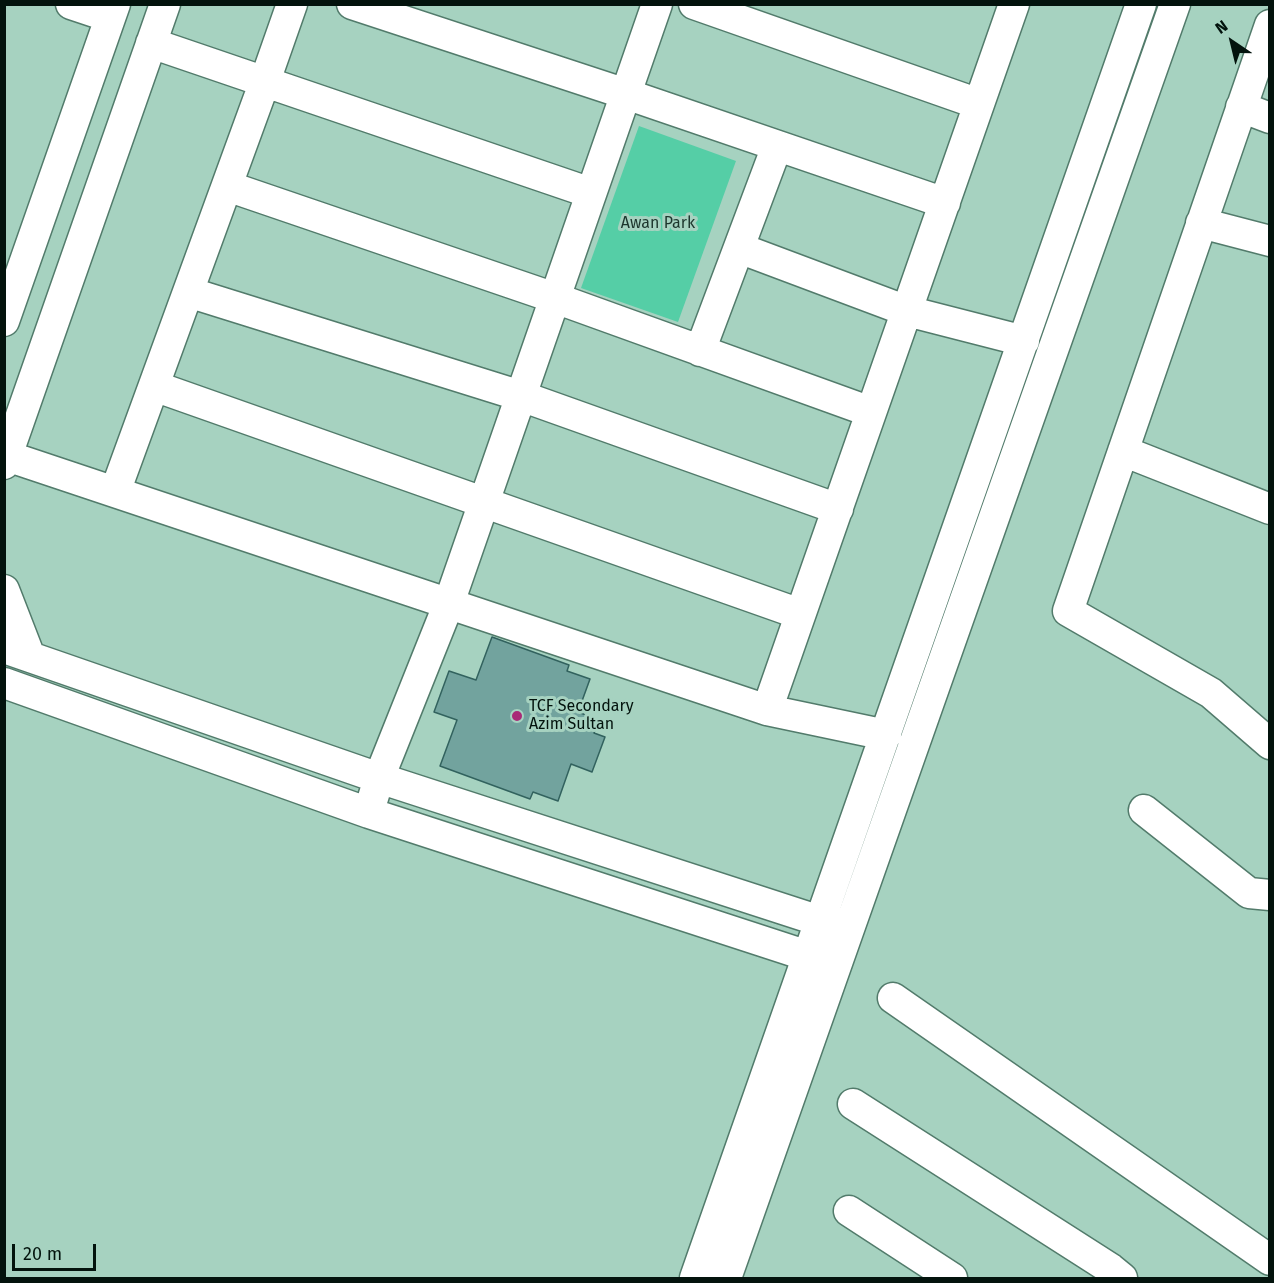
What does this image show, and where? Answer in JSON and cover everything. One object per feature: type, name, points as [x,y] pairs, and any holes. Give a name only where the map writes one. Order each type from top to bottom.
[{"type":"street","points":[[4,321],[112,11],[71,4]]},
{"type":"street","points":[[165,4],[6,460],[115,492],[767,710],[886,735]]},
{"type":"street","points":[[115,492],[266,81],[292,4]]},
{"type":"street","points":[[351,4],[626,94],[945,203]]},
{"type":"street","points":[[369,813],[379,778],[449,603],[657,4]]},
{"type":"street","points":[[694,4],[979,104]]},
{"type":"street","points":[[695,1278],[1141,4]]},
{"type":"street","points":[[726,1278],[1175,4]]},
{"type":"street","points":[[767,710],[1012,5]]},
{"type":"street","points":[[1269,25],[1068,611],[1211,693],[1269,744]]},
{"type":"street","points":[[151,43],[591,194]]},
{"type":"street","points":[[1241,107],[1269,118]]},
{"type":"street","points":[[700,351],[777,146]]},
{"type":"street","points":[[227,186],[555,298],[872,412]]},
{"type":"street","points":[[1201,223],[1269,241]]},
{"type":"street","points":[[739,248],[907,311],[1024,341]]},
{"type":"street","points":[[188,292],[521,396],[838,509]]},
{"type":"street","points":[[154,386],[800,614]]},
{"type":"street","points":[[1123,451],[1269,508]]},
{"type":"street","points":[[4,590],[17,652],[379,778],[820,921],[851,924]]},
{"type":"street","points":[[11,692],[369,813],[808,956],[839,958]]},
{"type":"street","points":[[1144,810],[1249,893],[1269,895]]},
{"type":"street","points":[[893,998],[1269,1260]]},
{"type":"street","points":[[853,1104],[1122,1278]]},
{"type":"street","points":[[849,1211],[952,1278]]},
{"type":"green space","name":"Awan Park","points":[[639,126],[736,161],[678,322],[581,288]]},
{"type":"building","name":"TCF Secondary Azim Sultan","points":[[492,637],[569,665],[567,671],[590,679],[578,712],[599,720],[594,733],[605,737],[592,772],[571,764],[558,801],[533,792],[530,799],[440,766],[457,720],[434,712],[449,671],[476,680]]},
{"type":"place","name":"TCF Secondary Azim Sultan","points":[[517,716]]}]
